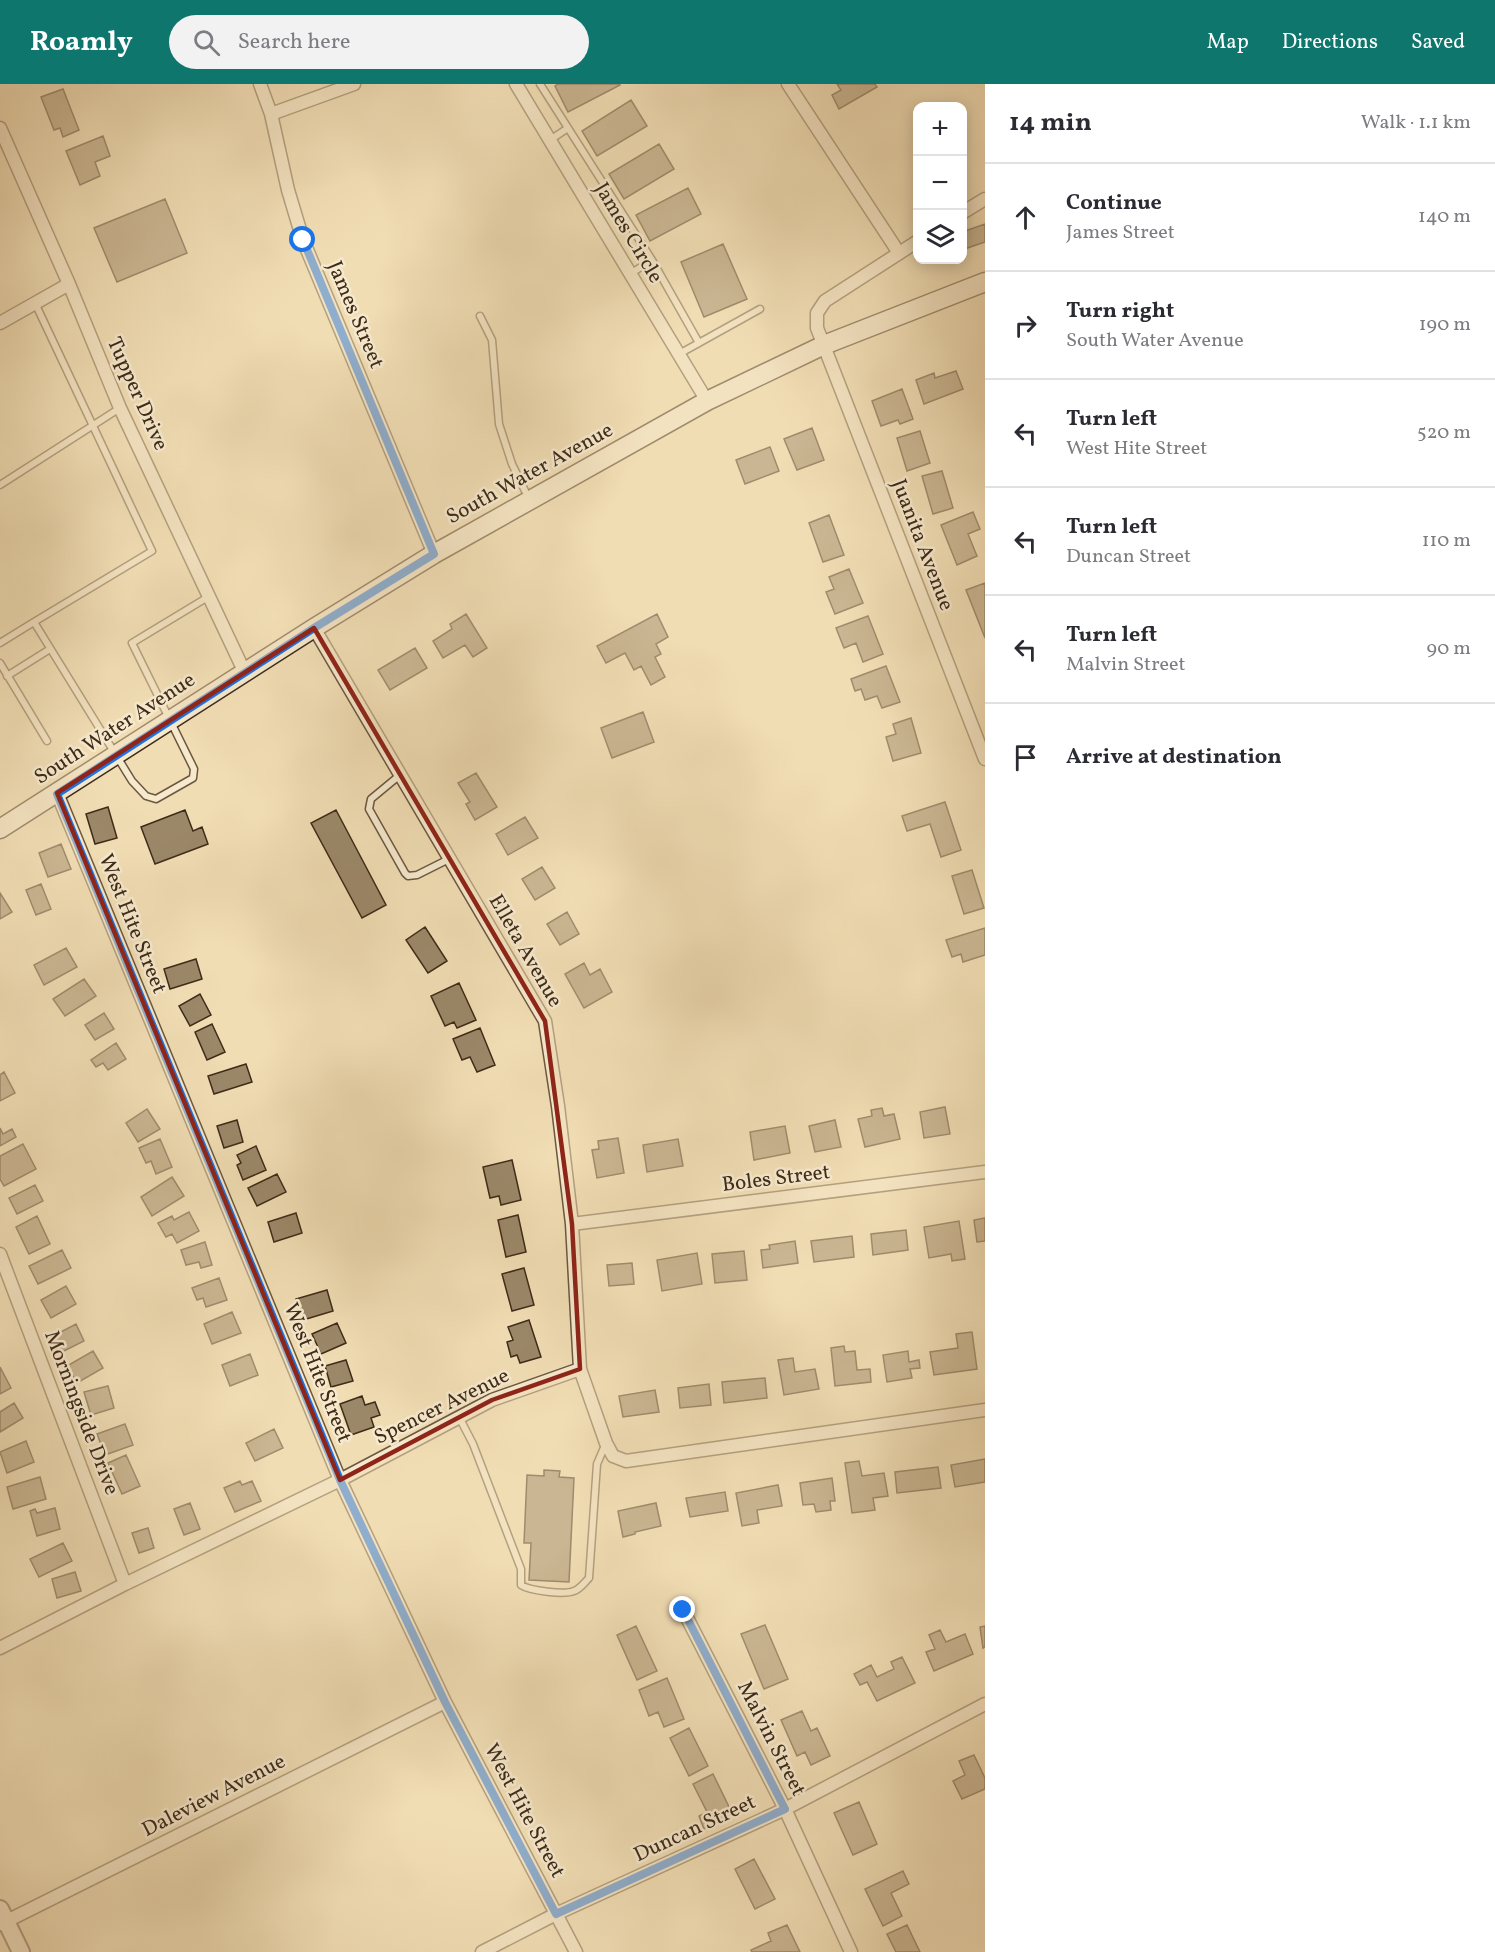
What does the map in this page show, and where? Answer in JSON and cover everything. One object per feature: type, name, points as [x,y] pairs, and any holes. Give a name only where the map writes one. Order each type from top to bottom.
[{"type":"main road","name":"South Water Avenue","points":[[0,829],[434,554],[707,401],[824,345],[985,282]]},
{"type":"street","name":"James Street","points":[[260,84],[271,114],[288,190],[303,240],[434,554]]},
{"type":"street","points":[[271,114],[354,84]]},
{"type":"street","name":"James Circle","points":[[516,84],[707,401]]},
{"type":"street","points":[[788,84],[899,253]]},
{"type":"street","name":"Tupper Drive","points":[[0,128],[69,284],[120,408],[245,673]]},
{"type":"street","points":[[967,210],[985,199]]},
{"type":"street","name":"Juanita Avenue","points":[[913,245],[825,302],[817,313],[817,328],[985,759]]},
{"type":"street","points":[[0,323],[69,284]]},
{"type":"street","name":"Elleta Avenue","points":[[314,628],[544,1021],[558,1106],[572,1224],[580,1369]]},
{"type":"street","name":"West Hite Street","points":[[57,794],[340,1480],[445,1702],[576,1952]]},
{"type":"street","name":"Boles Street","points":[[572,1224],[985,1172]]},
{"type":"street","name":"Morningside Drive","points":[[0,1254],[125,1584]]},
{"type":"street","points":[[580,1369],[606,1443],[613,1456],[626,1461],[985,1410]]},
{"type":"street","name":"Spencer Avenue","points":[[0,1648],[125,1584],[340,1480],[492,1400],[580,1369]]},
{"type":"street","name":"Malvin Street","points":[[683,1610],[785,1809],[851,1952]]},
{"type":"street","name":"Daleview Avenue","points":[[2,1918],[445,1702]]},
{"type":"street","name":"Duncan Street","points":[[482,1952],[556,1914],[785,1809],[985,1704]]},
{"type":"street","points":[[2,1918],[21,1952]]},
{"type":"lane","points":[[540,84],[652,260],[699,343]]},
{"type":"lane","points":[[550,140],[568,128]]},
{"type":"lane","points":[[630,274],[652,260]]},
{"type":"lane","points":[[0,643],[152,550],[34,302]]},
{"type":"lane","points":[[678,354],[760,309]]},
{"type":"lane","points":[[480,316],[492,340],[499,424],[512,464],[530,501]]},
{"type":"lane","points":[[0,485],[120,408]]},
{"type":"lane","points":[[34,622],[132,781],[146,796],[156,799],[193,778],[194,769],[132,644],[208,597]]},
{"type":"lane","points":[[7,676],[51,649]]},
{"type":"lane","points":[[0,663],[47,741]]},
{"type":"lane","points":[[400,775],[371,799],[369,809],[405,873],[408,876],[417,875],[449,859]]},
{"type":"lane","points":[[459,1418],[473,1444],[517,1558],[521,1569],[521,1585],[528,1590],[572,1592],[582,1587],[589,1578],[597,1464],[606,1443]]},
{"type":"highlighted area","points":[[314,628],[545,1021],[572,1224],[580,1369],[492,1400],[340,1480],[57,793]]},
{"type":"building","points":[[558,84],[620,85],[568,112],[555,86]]},
{"type":"building","points":[[837,84],[875,84],[877,87],[839,109],[832,95],[841,90]]},
{"type":"building","points":[[63,89],[79,130],[63,137],[60,128],[54,130],[41,97]]},
{"type":"building","points":[[631,100],[647,126],[597,156],[582,131]]},
{"type":"building","points":[[103,136],[110,156],[95,162],[100,176],[80,185],[66,151]]},
{"type":"building","points":[[659,144],[674,169],[624,199],[609,174]]},
{"type":"building","points":[[688,188],[701,214],[650,241],[636,215]]},
{"type":"building","points":[[165,199],[187,253],[117,282],[94,228]]},
{"type":"building","points":[[985,224],[985,242],[967,248],[967,230]]},
{"type":"building","points":[[723,244],[747,299],[704,317],[681,262]]},
{"type":"building","points":[[956,371],[963,389],[924,404],[916,380],[934,373],[935,378]]},
{"type":"building","points":[[902,389],[913,419],[900,424],[898,420],[881,426],[872,401]]},
{"type":"building","points":[[812,428],[824,460],[797,470],[784,439]]},
{"type":"building","points":[[920,431],[930,463],[907,471],[897,438]]},
{"type":"building","points":[[770,447],[779,471],[745,484],[736,460]]},
{"type":"building","points":[[942,471],[953,508],[933,514],[922,476]]},
{"type":"building","points":[[973,512],[980,529],[968,534],[977,556],[957,565],[941,525]]},
{"type":"building","points":[[829,515],[844,555],[823,562],[809,523]]},
{"type":"building","points":[[849,569],[863,603],[835,614],[826,592],[834,589],[829,577]]},
{"type":"building","points":[[985,583],[985,638],[966,590]]},
{"type":"building","points":[[466,614],[487,648],[473,657],[465,645],[443,658],[433,641],[452,629],[450,624]]},
{"type":"building","points":[[657,614],[668,637],[656,644],[661,654],[655,657],[665,677],[651,685],[641,666],[634,670],[625,653],[606,663],[597,646]]},
{"type":"building","points":[[868,616],[883,654],[863,662],[856,643],[844,648],[836,628]]},
{"type":"building","points":[[415,648],[427,668],[390,690],[378,670]]},
{"type":"building","points":[[886,666],[900,702],[882,708],[877,696],[865,700],[861,689],[855,691],[851,679]]},
{"type":"building","points":[[643,712],[654,742],[612,758],[601,728]]},
{"type":"building","points":[[911,718],[921,753],[893,761],[886,737],[896,734],[893,724]]},
{"type":"building","points":[[476,773],[497,807],[475,820],[466,804],[470,802],[458,783]]},
{"type":"building","points":[[945,802],[961,850],[941,857],[930,824],[907,831],[902,816]]},
{"type":"building","points":[[108,807],[117,838],[95,844],[86,814]]},
{"type":"building","points":[[185,810],[193,831],[202,827],[208,844],[155,864],[141,827]]},
{"type":"building","points":[[336,810],[386,905],[362,918],[311,823]]},
{"type":"building","points":[[525,817],[538,838],[508,855],[496,834]]},
{"type":"building","points":[[61,844],[71,869],[48,877],[39,853]]},
{"type":"building","points":[[542,867],[555,888],[535,900],[522,879]]},
{"type":"building","points":[[972,870],[984,908],[964,914],[952,876]]},
{"type":"building","points":[[41,884],[51,909],[36,915],[26,890]]},
{"type":"building","points":[[0,893],[12,912],[0,919]]},
{"type":"building","points":[[567,912],[579,934],[560,945],[547,924]]},
{"type":"building","points":[[425,927],[447,961],[428,973],[406,940]]},
{"type":"building","points":[[985,928],[985,955],[963,962],[961,954],[952,957],[946,940]]},
{"type":"building","points":[[66,948],[77,967],[44,985],[34,965]]},
{"type":"building","points":[[196,959],[202,979],[170,989],[164,969]]},
{"type":"building","points":[[584,963],[590,975],[600,969],[612,992],[584,1008],[565,974]]},
{"type":"building","points":[[84,979],[96,996],[65,1016],[53,999]]},
{"type":"building","points":[[459,983],[476,1020],[457,1028],[454,1022],[445,1026],[431,996]]},
{"type":"building","points":[[200,994],[211,1015],[190,1026],[179,1006]]},
{"type":"building","points":[[104,1013],[114,1029],[95,1040],[85,1025]]},
{"type":"building","points":[[212,1024],[225,1052],[207,1060],[195,1032]]},
{"type":"building","points":[[480,1028],[495,1065],[477,1072],[470,1057],[462,1060],[453,1039]]},
{"type":"building","points":[[116,1043],[126,1059],[108,1070],[103,1063],[96,1067],[91,1060]]},
{"type":"building","points":[[246,1064],[252,1082],[214,1094],[208,1076]]},
{"type":"building","points":[[4,1072],[15,1093],[0,1101],[0,1075]]},
{"type":"building","points":[[945,1107],[950,1134],[924,1138],[920,1112]]},
{"type":"building","points":[[882,1108],[884,1116],[894,1114],[900,1139],[865,1147],[858,1119],[872,1116],[871,1110]]},
{"type":"building","points":[[147,1109],[160,1129],[138,1142],[126,1123]]},
{"type":"building","points":[[237,1120],[243,1142],[224,1148],[217,1126]]},
{"type":"building","points":[[835,1120],[841,1147],[815,1152],[809,1126]]},
{"type":"building","points":[[785,1126],[790,1153],[754,1160],[750,1132]]},
{"type":"building","points":[[0,1128],[3,1134],[12,1129],[16,1137],[0,1146]]},
{"type":"building","points":[[618,1138],[624,1173],[597,1178],[592,1150],[599,1149],[598,1141]]},
{"type":"building","points":[[160,1139],[172,1167],[156,1174],[151,1161],[146,1163],[139,1148]]},
{"type":"building","points":[[678,1139],[683,1166],[647,1172],[643,1145]]},
{"type":"building","points":[[23,1144],[36,1169],[4,1186],[0,1179],[0,1156]]},
{"type":"building","points":[[256,1146],[266,1170],[243,1180],[237,1165],[241,1163],[237,1155]]},
{"type":"building","points":[[512,1160],[521,1200],[501,1205],[499,1196],[490,1198],[483,1167]]},
{"type":"building","points":[[277,1174],[286,1192],[257,1206],[248,1188]]},
{"type":"building","points":[[172,1177],[184,1196],[152,1216],[141,1197]]},
{"type":"building","points":[[35,1185],[43,1201],[17,1214],[9,1198]]},
{"type":"building","points":[[189,1212],[199,1231],[177,1243],[172,1234],[166,1237],[158,1223],[172,1216],[174,1220]]},
{"type":"building","points":[[296,1213],[302,1233],[274,1242],[268,1222]]},
{"type":"building","points":[[518,1215],[526,1252],[506,1257],[498,1220]]},
{"type":"building","points":[[37,1216],[50,1244],[29,1254],[16,1227]]},
{"type":"building","points":[[985,1218],[985,1241],[977,1242],[974,1220]]},
{"type":"building","points":[[959,1221],[965,1259],[952,1261],[951,1254],[929,1258],[924,1227]]},
{"type":"building","points":[[906,1230],[908,1250],[873,1255],[871,1234]]},
{"type":"building","points":[[852,1236],[854,1257],[814,1262],[811,1241]]},
{"type":"building","points":[[795,1241],[798,1263],[763,1268],[761,1250],[770,1249],[769,1245]]},
{"type":"building","points":[[205,1242],[212,1265],[201,1268],[199,1262],[186,1265],[181,1250]]},
{"type":"building","points":[[62,1250],[71,1268],[38,1284],[29,1266]]},
{"type":"building","points":[[744,1251],[747,1280],[715,1283],[712,1254]]},
{"type":"building","points":[[697,1253],[702,1284],[662,1291],[657,1260]]},
{"type":"building","points":[[632,1263],[634,1284],[609,1286],[607,1265]]},
{"type":"building","points":[[524,1268],[534,1305],[512,1311],[502,1274]]},
{"type":"building","points":[[219,1278],[227,1300],[206,1307],[203,1298],[197,1300],[192,1288]]},
{"type":"building","points":[[66,1286],[76,1304],[51,1318],[41,1300]]},
{"type":"building","points":[[327,1290],[333,1311],[303,1320],[296,1299]]},
{"type":"building","points":[[232,1312],[241,1333],[212,1344],[204,1324]]},
{"type":"building","points":[[529,1320],[541,1357],[520,1363],[517,1355],[511,1357],[507,1342],[513,1340],[508,1327]]},
{"type":"building","points":[[337,1323],[346,1343],[321,1354],[312,1334]]},
{"type":"building","points":[[76,1324],[84,1341],[62,1352],[53,1336]]},
{"type":"building","points":[[972,1332],[977,1369],[934,1375],[930,1352],[958,1348],[956,1334]]},
{"type":"building","points":[[844,1346],[845,1352],[855,1351],[857,1370],[870,1369],[871,1382],[835,1386],[831,1348]]},
{"type":"building","points":[[93,1351],[103,1368],[77,1383],[67,1366]]},
{"type":"building","points":[[908,1351],[909,1362],[919,1360],[920,1368],[910,1369],[912,1378],[887,1382],[883,1355]]},
{"type":"building","points":[[250,1354],[258,1375],[230,1386],[222,1365]]},
{"type":"building","points":[[793,1358],[795,1372],[815,1369],[819,1389],[784,1395],[778,1360]]},
{"type":"building","points":[[346,1360],[353,1381],[331,1387],[325,1366]]},
{"type":"building","points":[[0,1367],[11,1388],[0,1394]]},
{"type":"building","points":[[765,1378],[767,1398],[724,1403],[722,1382]]},
{"type":"building","points":[[709,1384],[711,1405],[680,1408],[678,1388]]},
{"type":"building","points":[[108,1386],[114,1408],[91,1415],[84,1392]]},
{"type":"building","points":[[655,1390],[659,1412],[623,1417],[619,1396]]},
{"type":"building","points":[[362,1396],[365,1405],[375,1402],[380,1415],[371,1418],[374,1427],[351,1435],[340,1404]]},
{"type":"building","points":[[14,1403],[23,1418],[0,1432],[0,1412]]},
{"type":"building","points":[[125,1424],[133,1445],[105,1455],[97,1434]]},
{"type":"building","points":[[274,1429],[283,1448],[255,1461],[246,1443]]},
{"type":"building","points":[[26,1441],[34,1462],[7,1473],[0,1452]]},
{"type":"building","points":[[126,1455],[140,1486],[122,1494],[108,1463]]},
{"type":"building","points":[[985,1459],[985,1482],[955,1487],[951,1465]]},
{"type":"building","points":[[859,1461],[862,1476],[884,1473],[888,1496],[873,1498],[875,1510],[852,1513],[845,1463]]},
{"type":"building","points":[[938,1467],[941,1488],[897,1493],[895,1472]]},
{"type":"building","points":[[544,1470],[560,1471],[559,1477],[574,1478],[569,1582],[529,1580],[531,1543],[524,1543],[527,1475],[544,1476]]},
{"type":"building","points":[[40,1477],[46,1499],[13,1509],[7,1487]]},
{"type":"building","points":[[832,1478],[835,1501],[830,1501],[831,1510],[816,1512],[814,1504],[803,1505],[800,1483]]},
{"type":"building","points":[[240,1481],[242,1485],[252,1481],[261,1501],[235,1512],[224,1488]]},
{"type":"building","points":[[778,1485],[782,1506],[757,1510],[759,1523],[742,1526],[736,1493]]},
{"type":"building","points":[[725,1492],[728,1511],[690,1517],[686,1498]]},
{"type":"building","points":[[190,1503],[200,1529],[184,1535],[174,1509]]},
{"type":"building","points":[[656,1503],[661,1526],[623,1537],[618,1511]]},
{"type":"building","points":[[55,1508],[60,1529],[37,1536],[30,1511],[35,1509],[37,1513]]},
{"type":"building","points":[[148,1528],[154,1548],[139,1553],[132,1533]]},
{"type":"building","points":[[63,1543],[72,1561],[39,1577],[30,1559]]},
{"type":"building","points":[[75,1572],[81,1591],[57,1598],[52,1579]]},
{"type":"building","points":[[765,1625],[788,1679],[764,1689],[741,1634]]},
{"type":"building","points":[[636,1626],[657,1671],[637,1680],[617,1635]]},
{"type":"building","points":[[985,1626],[985,1647],[983,1648],[980,1627]]},
{"type":"building","points":[[940,1630],[946,1642],[965,1634],[973,1654],[934,1671],[926,1652],[935,1649],[929,1635]]},
{"type":"building","points":[[902,1657],[915,1683],[877,1701],[867,1682],[860,1685],[854,1674],[871,1665],[877,1677],[894,1669],[891,1662]]},
{"type":"building","points":[[667,1678],[684,1719],[664,1727],[658,1712],[649,1716],[639,1690]]},
{"type":"building","points":[[802,1711],[811,1731],[817,1728],[830,1756],[811,1765],[805,1752],[797,1756],[781,1720]]},
{"type":"building","points":[[689,1728],[708,1766],[689,1776],[670,1738]]},
{"type":"building","points":[[974,1755],[985,1778],[985,1789],[962,1799],[953,1781],[965,1775],[959,1761]]},
{"type":"building","points":[[713,1774],[733,1815],[704,1829],[699,1816],[707,1812],[693,1784]]},
{"type":"building","points":[[859,1802],[877,1844],[853,1855],[834,1813]]},
{"type":"building","points":[[754,1859],[775,1899],[755,1909],[735,1869]]},
{"type":"building","points":[[903,1871],[909,1884],[891,1893],[902,1916],[883,1926],[865,1889]]},
{"type":"building","points":[[787,1925],[800,1952],[752,1952],[751,1950],[771,1941],[768,1933]]},
{"type":"building","points":[[907,1925],[920,1952],[896,1952],[887,1934]]},
{"type":"route","points":[[303,240],[434,554],[314,628],[57,794],[340,1480],[445,1702],[556,1914],[785,1809],[683,1610]]}]
